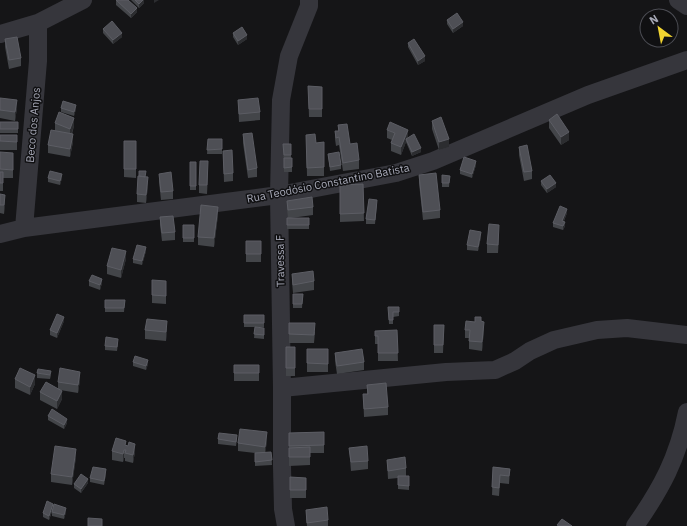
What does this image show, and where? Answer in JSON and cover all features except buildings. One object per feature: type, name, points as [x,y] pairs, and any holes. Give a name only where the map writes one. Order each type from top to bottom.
[{"type":"street","points":[[0,34],[38,23],[83,0]]},
{"type":"street","name":"Travessa F","points":[[286,526],[283,509],[279,195],[281,100],[289,56],[309,6],[309,0]]},
{"type":"street","points":[[678,0],[687,6]]},
{"type":"street","name":"Beco dos Anjos","points":[[24,228],[38,60],[38,23]]},
{"type":"street","name":"Rua Teodósio Constantino Batista","points":[[0,234],[24,228],[279,195],[396,173],[433,161],[588,95],[687,60]]},
{"type":"street","points":[[282,388],[446,372],[495,370],[554,340],[597,330],[627,328],[687,336]]},
{"type":"street","points":[[635,526],[653,500],[667,475],[676,453],[687,412]]}]
